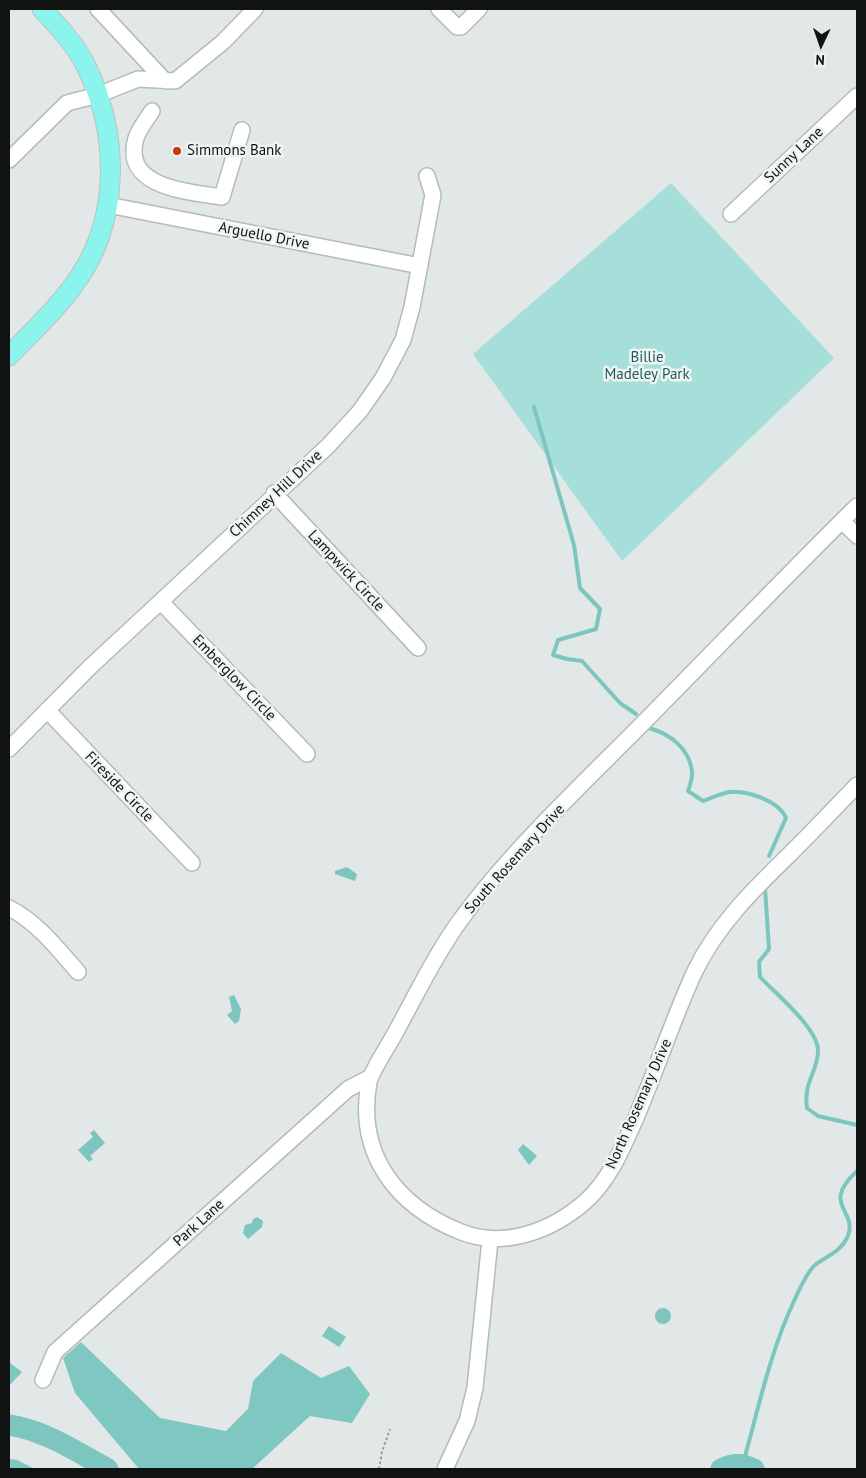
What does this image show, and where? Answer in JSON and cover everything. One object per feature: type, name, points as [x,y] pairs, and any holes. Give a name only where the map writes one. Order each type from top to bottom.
[{"type":"main road","points":[[9,356],[74,285],[96,245],[108,205],[110,173],[108,130],[98,95],[86,65],[68,37],[42,9]]},
{"type":"street","points":[[98,9],[166,81]]},
{"type":"street","points":[[9,160],[67,103],[98,95],[138,79],[175,81],[223,42],[255,9]]},
{"type":"street","points":[[439,9],[457,28],[462,26],[479,9]]},
{"type":"street","name":"Sunny Lane","points":[[731,214],[857,96]]},
{"type":"street","points":[[152,111],[136,138],[135,161],[147,178],[169,188],[222,197],[242,130]]},
{"type":"street","name":"Chimney Hill Drive","points":[[9,749],[90,667],[161,602],[274,493],[328,446],[360,411],[383,378],[403,340],[412,307],[433,195],[428,176]]},
{"type":"street","name":"Arguello Drive","points":[[108,205],[420,266]]},
{"type":"street","name":"Lampwick Circle","points":[[274,493],[418,648]]},
{"type":"street","name":"South Rosemary Drive","points":[[490,1240],[459,1231],[426,1215],[402,1197],[393,1186],[386,1176],[370,1137],[367,1117],[369,1078],[451,935],[487,886],[584,782],[857,506]]},
{"type":"street","points":[[842,521],[857,536]]},
{"type":"street","name":"Emberglow Circle","points":[[161,602],[307,754]]},
{"type":"street","name":"Fireside Circle","points":[[47,710],[192,863]]},
{"type":"street","name":"North Rosemary Drive","points":[[490,1240],[513,1238],[549,1226],[584,1202],[603,1182],[622,1151],[696,971],[719,930],[760,881],[857,785]]},
{"type":"street","points":[[9,908],[17,912],[51,942],[78,972]]},
{"type":"street","name":"Park Lane","points":[[43,1380],[55,1352],[348,1089],[369,1078]]},
{"type":"street","points":[[445,1469],[467,1421],[475,1388],[490,1240]]},
{"type":"path","points":[[379,1469],[382,1452],[390,1430]]},
{"type":"green space","name":"Billie Madeley Park","points":[[671,183],[834,358],[622,561],[473,354]]},
{"type":"shaded area","points":[[347,867],[357,874],[355,881],[335,874],[335,871]]},
{"type":"shaded area","points":[[234,995],[241,1009],[239,1021],[235,1024],[227,1015],[232,1011],[229,997]]},
{"type":"shaded area","points":[[94,1130],[105,1143],[90,1156],[93,1159],[89,1162],[78,1150],[93,1137],[90,1133]]},
{"type":"shaded area","points":[[523,1144],[537,1156],[529,1165],[518,1150]]},
{"type":"shaded area","points":[[257,1217],[263,1221],[262,1227],[248,1239],[243,1233],[245,1225],[252,1223],[253,1219]]},
{"type":"shaded area","points":[[663,1308],[671,1316],[663,1324],[655,1316]]},
{"type":"shaded area","points":[[329,1326],[346,1337],[339,1347],[322,1336]]},
{"type":"shaded area","points":[[81,1342],[160,1418],[226,1431],[248,1409],[253,1381],[281,1353],[321,1378],[349,1366],[370,1394],[352,1423],[310,1416],[252,1469],[139,1469],[75,1393],[63,1358]]},
{"type":"shaded area","points":[[9,1362],[22,1372],[9,1386]]},
{"type":"shaded area","points":[[9,1459],[17,1460],[35,1469],[9,1469]]},
{"type":"waterway","points":[[534,407],[574,545],[580,588],[600,609],[596,629],[558,640],[553,655],[582,661],[620,703],[636,714]]},
{"type":"waterway","points":[[649,728],[671,738],[683,749],[692,771],[688,791],[703,801],[729,792],[736,792],[762,798],[777,806],[786,818],[769,856]]},
{"type":"waterway","points":[[765,888],[769,949],[759,962],[760,977],[795,1012],[812,1033],[817,1043],[817,1059],[808,1085],[807,1108],[818,1116],[857,1125]]},
{"type":"waterway","points":[[743,1464],[771,1361],[796,1297],[812,1268],[837,1250],[847,1238],[850,1229],[849,1221],[841,1200],[841,1192],[857,1171]]},
{"type":"waterway","points":[[9,1425],[48,1437],[108,1469]]},
{"type":"waterway","points":[[721,1469],[738,1465],[754,1469]]},
{"type":"place","name":"Simmons Bank","points":[[177,151]]}]
